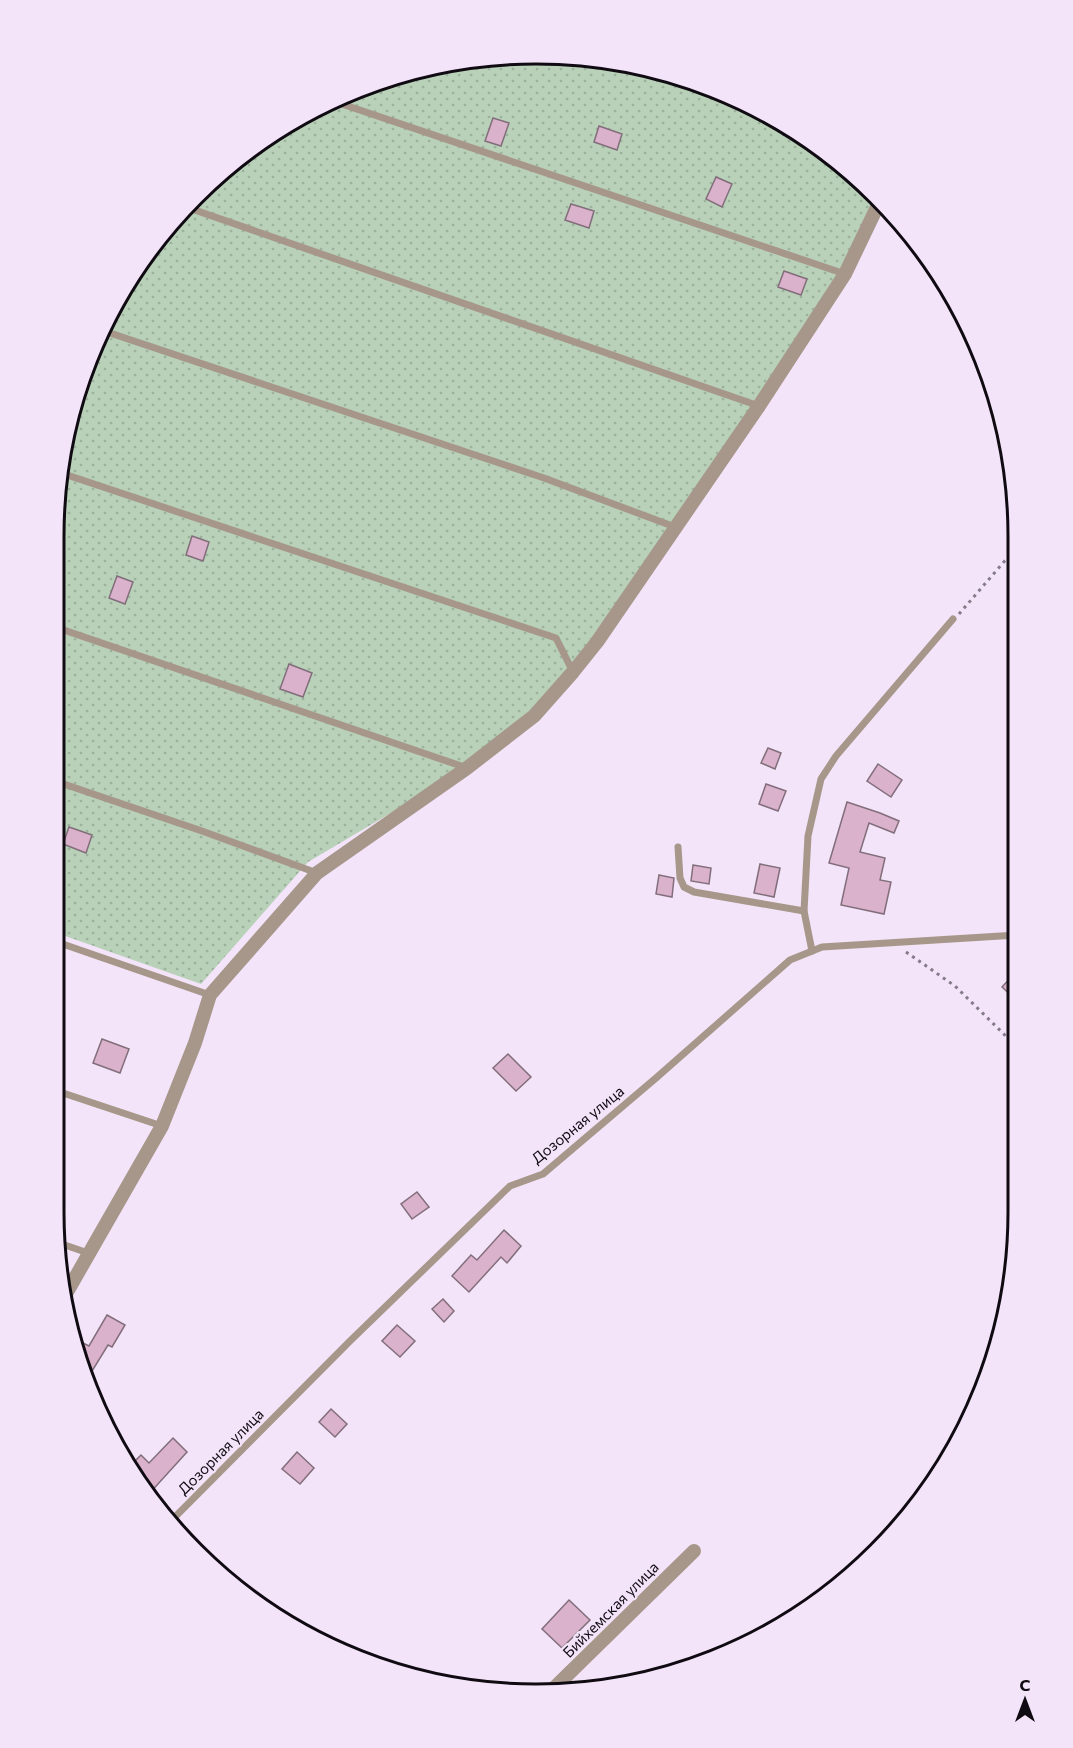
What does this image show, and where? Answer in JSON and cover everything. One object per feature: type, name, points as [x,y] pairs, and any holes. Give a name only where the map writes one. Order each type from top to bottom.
[{"type":"street","points":[[71,1286],[162,1126],[195,1043],[210,995],[317,873],[467,768],[534,716],[573,672],[597,642],[759,406],[845,274],[876,209]]},
{"type":"street","name":"Бийхемская улица","points":[[560,1682],[694,1551]]},
{"type":"lane","points":[[345,105],[845,274]]},
{"type":"lane","points":[[196,210],[759,406]]},
{"type":"lane","points":[[111,333],[544,478],[675,527]]},
{"type":"lane","points":[[69,475],[556,638],[573,672]]},
{"type":"lane","points":[[812,951],[804,911],[808,836],[821,779],[836,756],[953,619]]},
{"type":"lane","points":[[65,630],[467,768]]},
{"type":"lane","points":[[65,784],[317,873]]},
{"type":"lane","points":[[678,848],[680,878],[684,887],[694,892],[804,911]]},
{"type":"lane","name":"Дозорная улица","points":[[176,1516],[350,1341],[510,1186],[543,1174],[790,960],[822,947],[1008,936]]},
{"type":"lane","points":[[65,945],[210,995]]},
{"type":"lane","points":[[65,1094],[162,1126]]},
{"type":"lane","points":[[66,1246],[91,1254]]},
{"type":"path","points":[[953,619],[1008,557]]},
{"type":"path","points":[[892,942],[955,986],[1008,1038]]},
{"type":"green space","points":[[536,64],[567,66],[629,74],[659,81],[717,100],[745,113],[799,144],[824,162],[876,209],[845,274],[573,672],[467,768],[308,862],[201,984],[65,936],[65,536],[69,475],[81,414],[100,356],[128,300],[162,249],[182,225],[225,182],[274,144],[301,128],[356,100],[385,90],[444,74],[475,69]]},
{"type":"building","points":[[493,118],[509,123],[501,146],[485,141]]},
{"type":"building","points":[[599,126],[622,134],[617,150],[594,142]]},
{"type":"building","points":[[716,177],[732,184],[722,207],[706,199]]},
{"type":"building","points":[[571,204],[594,211],[589,228],[565,220]]},
{"type":"building","points":[[784,271],[807,279],[801,295],[778,287]]},
{"type":"building","points":[[192,536],[209,542],[203,561],[186,555]]},
{"type":"building","points":[[117,576],[133,582],[125,604],[109,598]]},
{"type":"building","points":[[289,664],[312,673],[303,697],[280,689]]},
{"type":"building","points":[[768,748],[781,753],[775,769],[761,763]]},
{"type":"building","points":[[878,764],[902,780],[891,797],[867,781]]},
{"type":"building","points":[[766,784],[786,791],[778,811],[759,804]]},
{"type":"building","points":[[847,802],[899,821],[894,833],[869,823],[860,852],[885,858],[880,880],[891,882],[884,914],[841,905],[849,868],[829,863]]},
{"type":"building","points":[[69,827],[92,835],[86,853],[65,845]]},
{"type":"building","points":[[760,864],[780,868],[774,897],[754,893]]},
{"type":"building","points":[[693,865],[711,868],[709,884],[691,881]]},
{"type":"building","points":[[659,875],[674,878],[672,897],[656,894]]},
{"type":"building","points":[[1008,981],[1008,993],[1002,987]]},
{"type":"building","points":[[102,1039],[129,1049],[120,1073],[93,1063]]},
{"type":"building","points":[[508,1054],[531,1077],[516,1091],[493,1068]]},
{"type":"building","points":[[417,1192],[429,1207],[412,1219],[401,1204]]},
{"type":"building","points":[[504,1230],[521,1246],[507,1263],[501,1257],[469,1292],[452,1276],[471,1255],[477,1260]]},
{"type":"building","points":[[443,1299],[454,1311],[444,1322],[432,1309]]},
{"type":"building","points":[[107,1315],[125,1325],[112,1347],[108,1345],[93,1370],[84,1343],[89,1346]]},
{"type":"building","points":[[397,1325],[415,1341],[400,1357],[382,1341]]},
{"type":"building","points":[[331,1409],[347,1424],[335,1437],[319,1422]]},
{"type":"building","points":[[173,1438],[187,1452],[154,1488],[136,1460],[141,1455],[149,1463]]},
{"type":"building","points":[[297,1452],[314,1468],[300,1484],[282,1469]]},
{"type":"building","points":[[569,1600],[590,1620],[562,1648],[542,1629]]}]
